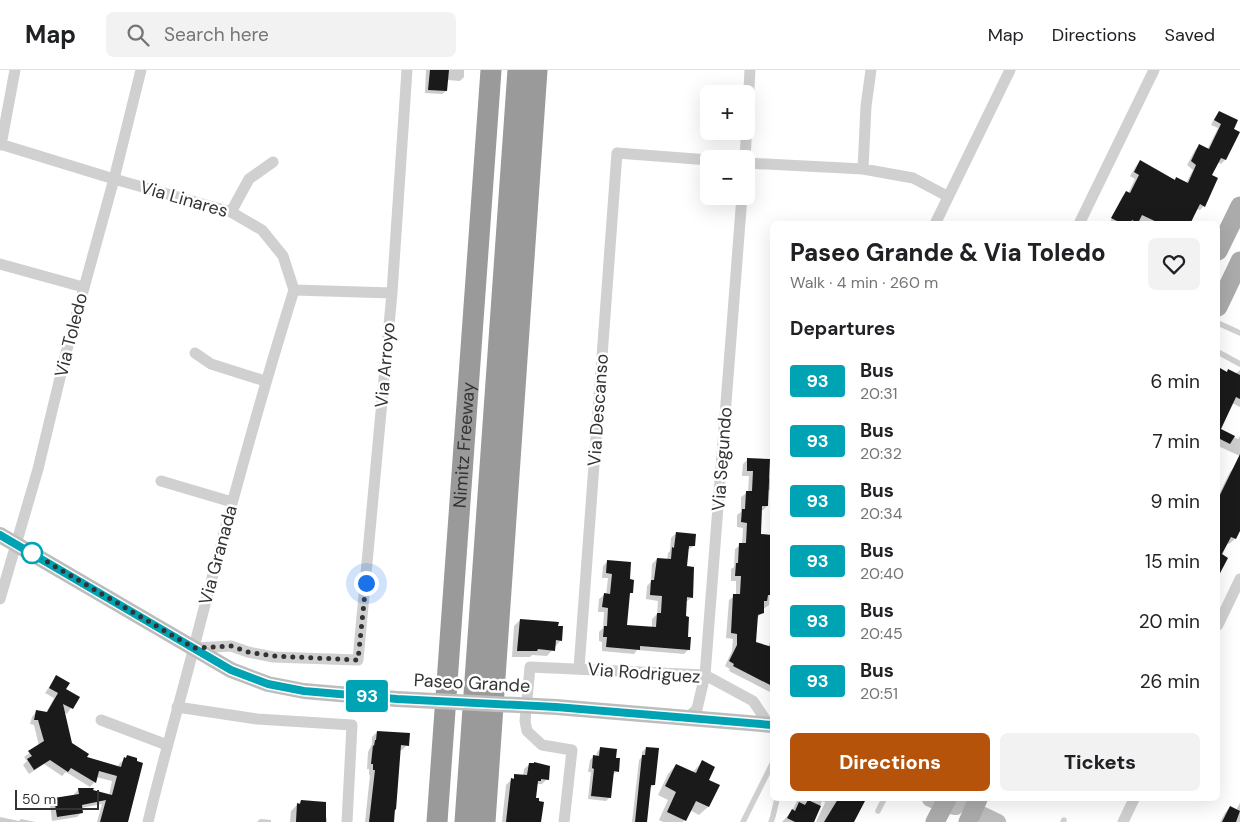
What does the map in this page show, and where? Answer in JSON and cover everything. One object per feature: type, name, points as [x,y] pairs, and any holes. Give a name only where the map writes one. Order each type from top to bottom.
[{"type":"highway","name":"Nimitz Freeway","points":[[437,822],[491,70]]},
{"type":"highway","points":[[465,822],[518,70]]},
{"type":"highway","points":[[485,822],[537,70]]},
{"type":"main road","points":[[1220,247],[1240,206]]},
{"type":"main road","points":[[1220,303],[1240,261]]},
{"type":"street","points":[[0,144],[16,70]]},
{"type":"street","name":"Via Toledo","points":[[0,599],[38,469],[83,288],[114,180],[141,70]]},
{"type":"street","name":"Via Arroyo","points":[[194,648],[231,646],[248,652],[274,656],[358,660],[392,293],[407,70]]},
{"type":"street","points":[[746,150],[750,70]]},
{"type":"street","points":[[863,170],[866,106],[871,70]]},
{"type":"street","points":[[936,221],[1010,70]]},
{"type":"street","points":[[1080,221],[1154,70]]},
{"type":"street","name":"Via Linares","points":[[0,144],[114,180],[231,212],[262,230],[282,256],[294,290]]},
{"type":"street","name":"Via Descanso","points":[[579,668],[617,152],[700,159]]},
{"type":"street","points":[[231,212],[250,179],[273,162]]},
{"type":"street","points":[[755,164],[863,170],[913,178],[947,196]]},
{"type":"street","name":"Via Segundo","points":[[688,718],[697,709],[705,675],[741,205]]},
{"type":"street","points":[[0,264],[83,288]]},
{"type":"street","points":[[294,290],[392,293]]},
{"type":"street","name":"Via Granada","points":[[148,822],[265,381],[294,290]]},
{"type":"street","points":[[194,352],[210,364],[265,381]]},
{"type":"street","points":[[161,481],[232,502]]},
{"type":"street","name":"Paseo Grande","points":[[0,535],[231,670],[268,684],[304,691],[397,699],[556,707],[770,725]]},
{"type":"street","points":[[1220,617],[1240,579]]},
{"type":"street","name":"Via Rodriguez","points":[[564,822],[572,750],[542,745],[527,731],[525,721],[530,667],[705,675],[753,701],[770,724]]},
{"type":"street","points":[[177,707],[257,719],[352,725],[347,822]]},
{"type":"street","points":[[101,720],[167,745]]},
{"type":"street","points":[[1123,822],[1133,801]]},
{"type":"street","points":[[954,807],[998,822]]},
{"type":"lane","points":[[1220,324],[1240,333]]},
{"type":"lane","points":[[1220,353],[1240,364]]},
{"type":"lane","points":[[743,822],[770,774]]},
{"type":"lane","points":[[770,822],[777,801]]},
{"type":"lane","points":[[819,822],[829,801]]},
{"type":"lane","points":[[878,811],[883,801]]},
{"type":"building","points":[[430,70],[449,70],[447,91],[428,90]]},
{"type":"building","points":[[1219,111],[1238,120],[1234,129],[1240,132],[1226,160],[1221,158],[1212,175],[1218,178],[1205,207],[1200,204],[1192,221],[1155,221],[1142,215],[1139,221],[1117,221],[1111,218],[1126,191],[1130,193],[1139,175],[1134,172],[1140,160],[1175,180],[1176,177],[1188,183],[1196,165],[1191,161],[1199,144],[1209,149],[1221,124],[1214,120]]},
{"type":"building","points":[[1220,368],[1227,372],[1228,369],[1240,375],[1240,399],[1236,397],[1221,429],[1235,436],[1230,444],[1220,439]]},
{"type":"building","points":[[1240,454],[1240,531],[1236,539],[1231,537],[1222,554],[1228,558],[1220,573],[1220,495]]},
{"type":"building","points":[[747,458],[770,459],[768,506],[762,506],[761,534],[770,535],[770,595],[768,595],[767,601],[764,601],[764,613],[758,615],[756,642],[770,646],[770,685],[733,666],[734,664],[729,661],[737,645],[737,634],[731,633],[733,594],[740,594],[741,576],[735,576],[736,563],[738,563],[739,543],[746,543],[747,523],[741,522],[742,509],[745,509],[746,491],[752,491],[753,471],[747,471]]},
{"type":"building","points":[[676,532],[696,534],[695,546],[689,546],[687,566],[694,567],[693,598],[687,597],[686,616],[689,617],[688,637],[691,637],[690,650],[640,646],[640,650],[606,647],[607,637],[603,637],[604,626],[607,626],[608,608],[602,607],[604,593],[610,594],[612,574],[606,573],[607,560],[631,562],[630,579],[634,580],[633,593],[630,593],[627,625],[656,627],[657,613],[661,613],[662,596],[650,595],[651,580],[654,580],[657,558],[671,559]]},
{"type":"building","points":[[520,619],[559,622],[558,626],[563,626],[562,641],[556,640],[555,651],[538,649],[537,651],[517,651]]},
{"type":"building","points":[[56,675],[70,683],[66,689],[80,697],[73,709],[63,704],[72,743],[89,754],[87,757],[121,767],[124,757],[126,758],[127,755],[137,758],[137,761],[143,763],[128,822],[100,822],[106,800],[82,805],[83,813],[57,817],[54,798],[79,794],[78,788],[94,788],[93,790],[112,795],[117,776],[99,771],[96,783],[71,768],[68,772],[50,760],[34,770],[27,759],[32,756],[28,751],[44,741],[38,720],[34,720],[36,710],[47,712],[58,693],[49,688]]},
{"type":"building","points":[[377,731],[410,733],[409,746],[401,745],[394,822],[369,822],[375,770],[373,770],[373,764],[371,764]]},
{"type":"building","points":[[600,747],[617,749],[616,758],[620,758],[619,772],[614,771],[611,798],[591,796],[594,769],[592,768],[593,755],[599,756]]},
{"type":"building","points":[[646,747],[659,748],[655,785],[651,785],[647,822],[635,822],[642,755],[645,755]]},
{"type":"building","points":[[702,760],[715,767],[709,780],[720,785],[709,807],[696,801],[686,821],[667,812],[676,792],[665,786],[676,764],[696,773]]},
{"type":"building","points":[[534,762],[550,766],[549,780],[541,779],[541,781],[538,781],[536,798],[544,802],[541,822],[506,822],[511,778],[514,779],[514,774],[527,775],[529,763]]},
{"type":"building","points":[[301,800],[326,802],[326,822],[296,822],[297,803],[300,804]]},
{"type":"building","points":[[807,801],[810,801],[821,806],[814,822],[795,822],[787,818],[792,809],[795,811],[799,802],[805,805]]},
{"type":"building","points":[[837,801],[865,801],[854,822],[824,822]]},
{"type":"building","points":[[1230,806],[1240,811],[1236,822],[1222,822]]},
{"type":"bus line","name":"93","points":[[0,535],[231,670],[268,684],[304,691],[397,699],[556,707],[770,725]]},
{"type":"route","points":[[32,553],[194,648],[231,646],[248,652],[274,656],[358,660],[366,583]]}]
